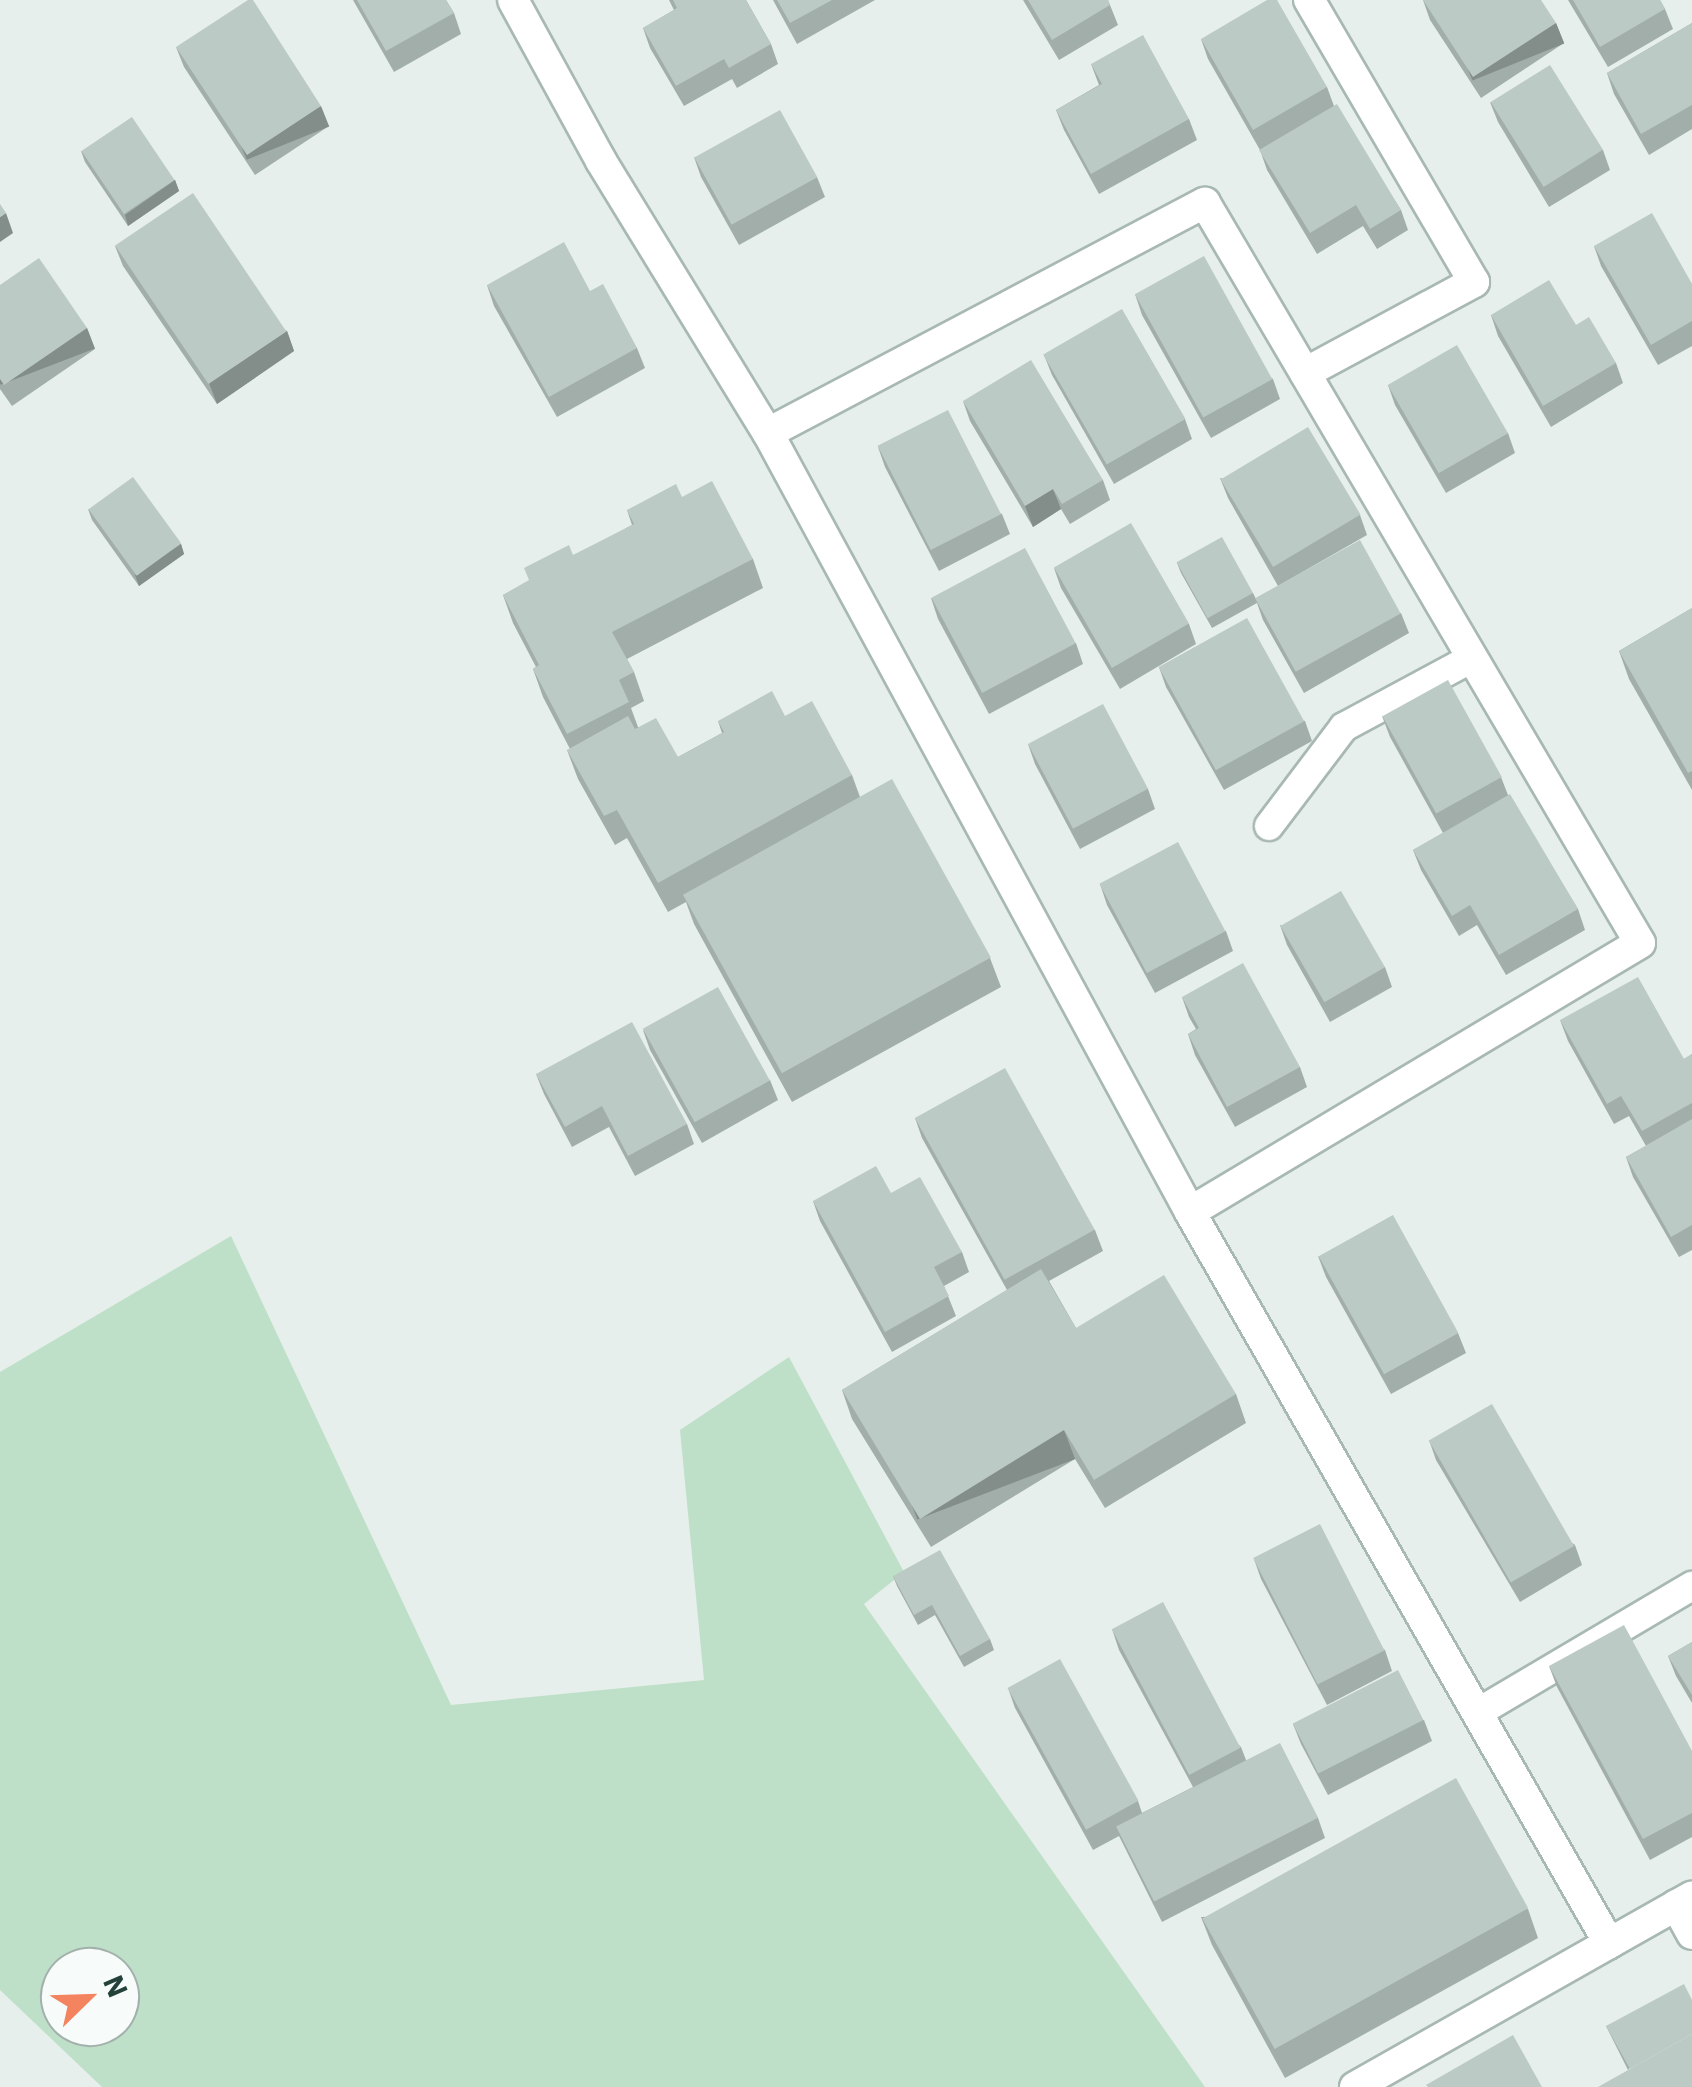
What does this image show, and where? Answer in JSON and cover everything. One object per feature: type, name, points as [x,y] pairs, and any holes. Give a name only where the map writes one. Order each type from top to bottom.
[{"type":"street","points":[[513,0],[601,161],[768,433],[1190,1212],[1609,1943]]},
{"type":"street","points":[[1305,373],[1474,282],[1309,0]]},
{"type":"street","points":[[768,433],[1205,203],[1640,943],[1190,1212]]},
{"type":"street","points":[[1354,2087],[1684,1901],[1692,1934]]},
{"type":"lane","points":[[1270,826],[1344,727],[1472,658]]},
{"type":"lane","points":[[1477,1713],[1692,1586]]},
{"type":"green space","points":[[231,1236],[451,1705],[704,1680],[680,1430],[789,1357],[904,1572],[864,1604],[1205,2087],[102,2087],[60,2047],[140,2047],[140,1947],[40,1947],[40,2028],[0,1990],[0,1372]]},
{"type":"building","points":[[253,0],[321,106],[247,155],[176,47]]},
{"type":"building","points":[[357,0],[446,0],[454,13],[386,51]]},
{"type":"building","points":[[673,0],[746,0],[771,44],[729,68],[724,59],[676,86],[643,28],[677,8]]},
{"type":"building","points":[[777,0],[832,0],[790,23]]},
{"type":"building","points":[[1028,0],[1108,0],[1110,5],[1052,40]]},
{"type":"building","points":[[1267,0],[1277,0],[1327,87],[1253,130],[1201,39]]},
{"type":"building","points":[[1423,0],[1541,0],[1556,23],[1473,77]]},
{"type":"building","points":[[1573,0],[1660,0],[1665,9],[1600,47]]},
{"type":"building","points":[[1692,23],[1692,105],[1641,134],[1607,73]]},
{"type":"building","points":[[1143,35],[1189,119],[1091,174],[1056,110],[1102,84],[1091,64]]},
{"type":"building","points":[[1550,65],[1603,150],[1544,187],[1491,102]]},
{"type":"building","points":[[1337,104],[1401,210],[1370,229],[1356,205],[1310,233],[1259,150]]},
{"type":"building","points":[[780,110],[817,177],[732,225],[694,158]]},
{"type":"building","points":[[132,117],[174,180],[124,214],[81,151]]},
{"type":"building","points":[[193,193],[286,331],[208,384],[115,246]]},
{"type":"building","points":[[1652,213],[1692,284],[1692,321],[1651,345],[1594,246]]},
{"type":"building","points":[[564,242],[590,291],[603,284],[637,348],[549,397],[487,285]]},
{"type":"building","points":[[1204,256],[1272,379],[1203,418],[1135,294]]},
{"type":"building","points":[[39,258],[87,328],[4,385],[0,379],[0,285]]},
{"type":"building","points":[[1549,280],[1576,325],[1589,317],[1616,363],[1543,406],[1491,315]]},
{"type":"building","points":[[1122,309],[1186,419],[1107,464],[1043,354]]},
{"type":"building","points":[[1457,345],[1508,433],[1439,473],[1388,385]]},
{"type":"building","points":[[1031,360],[1103,480],[1062,504],[1053,489],[1025,506],[963,401]]},
{"type":"building","points":[[948,410],[1001,514],[931,550],[878,446]]},
{"type":"building","points":[[1308,427],[1361,514],[1273,567],[1221,480]]},
{"type":"building","points":[[133,477],[181,543],[137,576],[89,509]]},
{"type":"building","points":[[712,481],[753,559],[612,632],[634,672],[619,680],[629,702],[567,734],[533,669],[539,665],[503,595],[529,580],[524,568],[569,545],[573,555],[634,524],[627,510],[676,484],[682,497]]},
{"type":"building","points":[[1131,523],[1189,623],[1112,668],[1054,568]]},
{"type":"building","points":[[1222,537],[1253,593],[1208,618],[1177,562]]},
{"type":"building","points":[[1360,540],[1401,613],[1296,672],[1255,598]]},
{"type":"building","points":[[1025,548],[1076,643],[982,693],[931,598]]},
{"type":"building","points":[[1692,608],[1692,771],[1688,773],[1619,651]]},
{"type":"building","points":[[1247,618],[1304,721],[1216,770],[1159,667]]},
{"type":"building","points":[[1448,680],[1502,777],[1436,813],[1382,716]]},
{"type":"building","points":[[772,691],[785,716],[812,701],[852,775],[658,883],[617,810],[604,816],[567,750],[628,716],[635,729],[656,718],[678,757],[724,732],[718,721]]},
{"type":"building","points":[[1103,704],[1148,789],[1073,829],[1028,744]]},
{"type":"building","points":[[892,779],[991,957],[782,1073],[683,895]]},
{"type":"building","points":[[1510,794],[1578,909],[1499,955],[1470,905],[1452,916],[1413,850]]},
{"type":"building","points":[[1178,842],[1225,931],[1147,973],[1099,884]]},
{"type":"building","points":[[1341,891],[1385,967],[1324,1002],[1280,926]]},
{"type":"building","points":[[1243,963],[1300,1067],[1227,1107],[1188,1034],[1199,1028],[1182,997]]},
{"type":"building","points":[[1638,977],[1684,1059],[1692,1054],[1692,1103],[1642,1131],[1621,1096],[1607,1104],[1560,1020]]},
{"type":"building","points":[[718,987],[770,1081],[695,1122],[643,1029]]},
{"type":"building","points":[[632,1022],[687,1124],[628,1156],[602,1106],[565,1127],[536,1074]]},
{"type":"building","points":[[1005,1068],[1095,1230],[1005,1280],[915,1118]]},
{"type":"building","points":[[1692,1119],[1692,1225],[1671,1237],[1626,1157]]},
{"type":"building","points":[[876,1166],[891,1193],[920,1177],[962,1252],[934,1267],[949,1296],[885,1332],[813,1201]]},
{"type":"building","points":[[1393,1215],[1458,1333],[1384,1374],[1319,1256]]},
{"type":"building","points":[[1041,1269],[1076,1328],[1164,1275],[1236,1394],[1094,1480],[1064,1430],[920,1519],[842,1390]]},
{"type":"building","points":[[1492,1404],[1574,1546],[1511,1583],[1429,1440]]},
{"type":"building","points":[[1320,1524],[1384,1651],[1318,1685],[1253,1558]]},
{"type":"building","points":[[940,1550],[990,1639],[960,1656],[932,1605],[914,1615],[893,1576]]},
{"type":"building","points":[[1163,1602],[1240,1748],[1189,1775],[1112,1629]]},
{"type":"building","points":[[1624,1625],[1692,1751],[1692,1813],[1643,1839],[1549,1666]]},
{"type":"building","points":[[1692,1642],[1692,1695],[1668,1656]]},
{"type":"building","points":[[1060,1659],[1139,1801],[1086,1830],[1008,1688]]},
{"type":"building","points":[[1398,1670],[1423,1720],[1318,1773],[1293,1724]]},
{"type":"building","points":[[1280,1743],[1318,1818],[1154,1901],[1116,1827]]},
{"type":"building","points":[[1456,1778],[1528,1908],[1275,2049],[1202,1919]]},
{"type":"building","points":[[1684,1984],[1692,2000],[1692,2034],[1630,2069],[1606,2026]]},
{"type":"building","points":[[1692,2034],[1692,2087],[1598,2087]]},
{"type":"building","points":[[1513,2035],[1542,2087],[1426,2085]]}]
